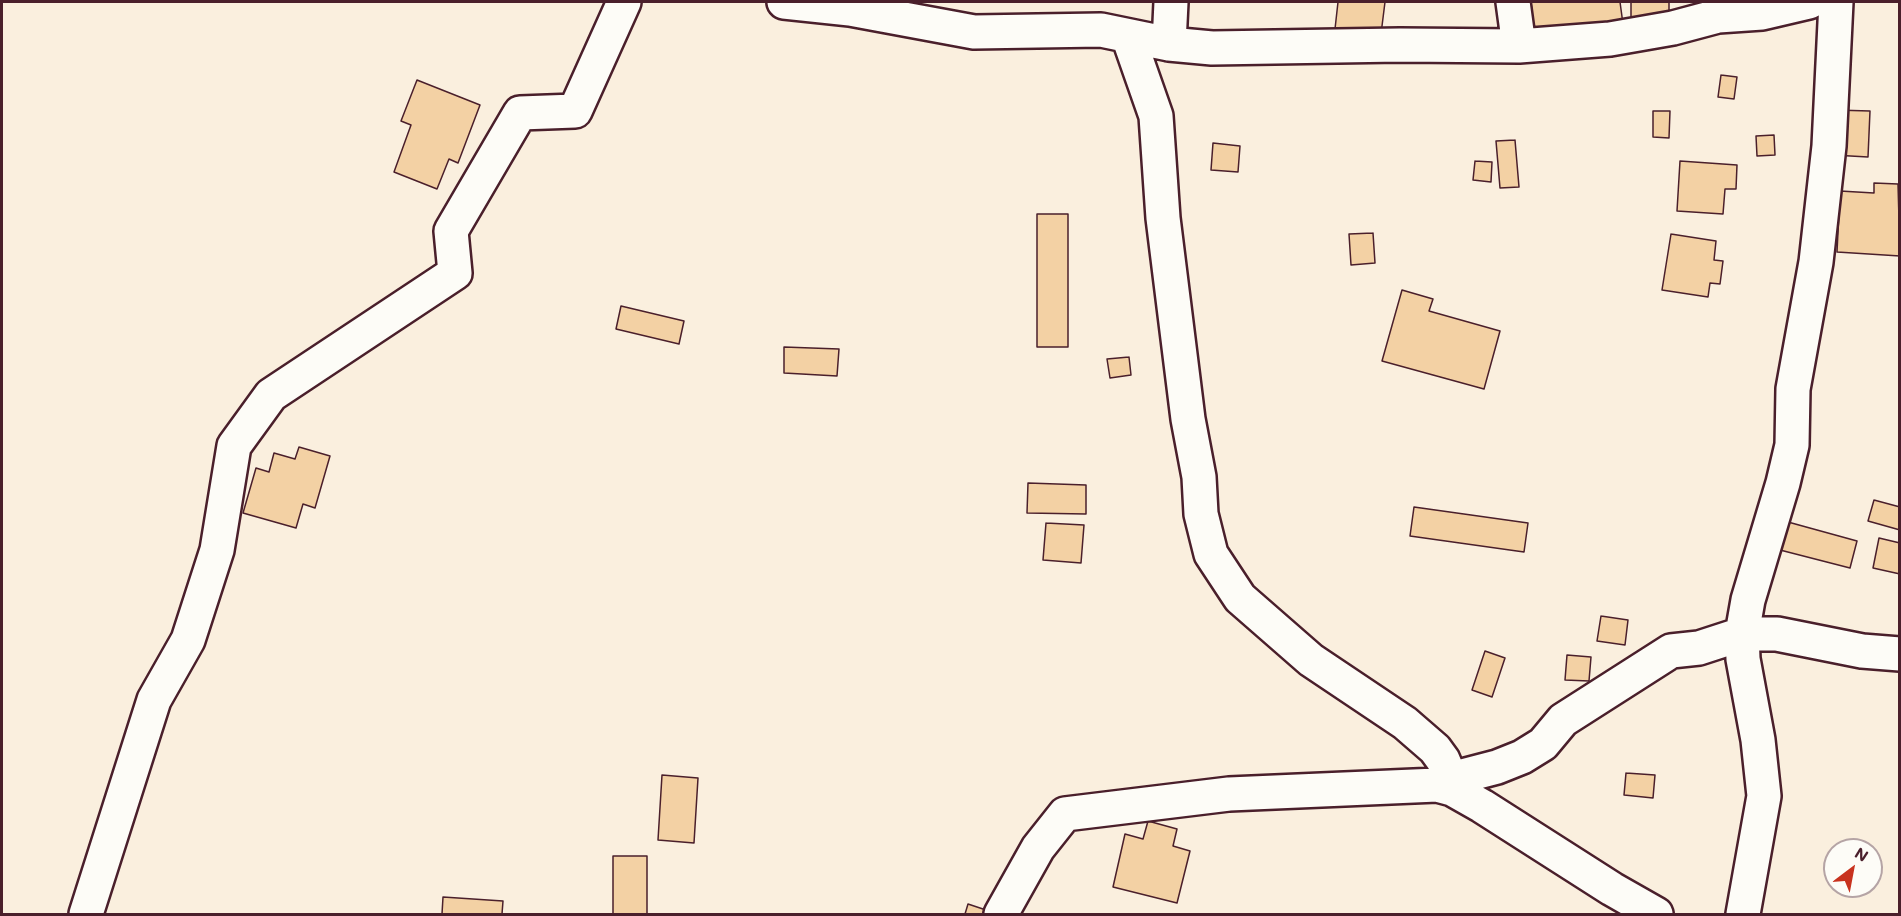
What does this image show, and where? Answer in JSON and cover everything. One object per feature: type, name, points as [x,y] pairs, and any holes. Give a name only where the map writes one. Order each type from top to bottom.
[{"type":"street","points":[[86,915],[154,700],[188,640],[217,550],[234,446],[271,395],[455,273],[451,231],[520,113],[575,111],[624,2]]},
{"type":"street","points":[[784,2],[850,9],[974,32],[1101,30],[1169,44],[1212,48],[1520,46],[1610,39],[1673,28],[1718,16],[1762,13],[1809,2]]},
{"type":"street","points":[[1169,44],[1171,2]]},
{"type":"street","points":[[1513,2],[1520,46]]},
{"type":"street","points":[[1743,915],[1764,796],[1758,740],[1743,659],[1742,634],[1748,600],[1792,445],[1793,389],[1816,262],[1829,146],[1836,2]]},
{"type":"street","points":[[1128,36],[1156,116],[1163,218],[1188,419],[1195,452],[1201,514],[1211,554],[1240,598],[1311,660],[1405,723],[1435,749],[1443,760],[1452,784],[1482,806],[1656,915]]},
{"type":"street","points":[[1001,915],[1038,848],[1065,814],[1229,795],[1452,784],[1522,757],[1543,744],[1563,720],[1671,651],[1700,648],[1742,634],[1777,634],[1862,651],[1899,654]]},
{"type":"building","points":[[1338,2],[1385,2],[1381,34],[1335,29]]},
{"type":"building","points":[[1531,2],[1620,2],[1623,24],[1534,32]]},
{"type":"building","points":[[1631,2],[1669,2],[1669,17],[1631,17]]},
{"type":"building","points":[[1721,75],[1737,77],[1734,99],[1718,97]]},
{"type":"building","points":[[417,80],[480,105],[458,163],[449,159],[437,189],[394,172],[411,125],[401,121]]},
{"type":"building","points":[[1835,110],[1870,111],[1868,157],[1833,155]]},
{"type":"building","points":[[1653,111],[1670,111],[1669,138],[1653,137]]},
{"type":"building","points":[[1774,135],[1775,155],[1757,156],[1756,136]]},
{"type":"building","points":[[1515,140],[1519,187],[1500,188],[1496,141]]},
{"type":"building","points":[[1213,143],[1240,146],[1238,172],[1211,170]]},
{"type":"building","points":[[1475,161],[1492,162],[1491,182],[1473,180]]},
{"type":"building","points":[[1680,161],[1737,165],[1736,189],[1725,189],[1723,214],[1677,211]]},
{"type":"building","points":[[1874,183],[1898,184],[1900,256],[1837,252],[1840,191],[1874,193]]},
{"type":"building","points":[[1037,214],[1068,214],[1068,347],[1037,347]]},
{"type":"building","points":[[1373,233],[1375,263],[1351,265],[1349,234]]},
{"type":"building","points":[[1671,234],[1716,241],[1714,260],[1723,261],[1720,284],[1710,283],[1708,297],[1662,290]]},
{"type":"building","points":[[1402,290],[1433,299],[1429,311],[1500,331],[1484,389],[1382,361]]},
{"type":"building","points":[[621,306],[684,321],[679,344],[616,329]]},
{"type":"building","points":[[784,347],[839,349],[837,376],[784,373]]},
{"type":"building","points":[[1129,357],[1131,375],[1110,378],[1107,359]]},
{"type":"building","points":[[299,447],[330,456],[315,508],[303,504],[296,528],[243,513],[256,468],[269,472],[274,453],[295,459]]},
{"type":"building","points":[[1028,483],[1086,485],[1086,514],[1027,513]]},
{"type":"building","points":[[1874,500],[1900,507],[1900,530],[1868,521]]},
{"type":"building","points":[[1414,507],[1528,523],[1524,552],[1410,536]]},
{"type":"building","points":[[1788,522],[1857,541],[1850,568],[1780,550]]},
{"type":"building","points":[[1046,523],[1084,525],[1081,563],[1043,560]]},
{"type":"building","points":[[1879,538],[1900,543],[1900,574],[1873,568]]},
{"type":"building","points":[[1601,616],[1628,620],[1625,645],[1597,641]]},
{"type":"building","points":[[1485,651],[1505,658],[1492,697],[1472,690]]},
{"type":"building","points":[[1567,655],[1591,657],[1589,681],[1565,680]]},
{"type":"building","points":[[1626,773],[1655,775],[1653,798],[1624,795]]},
{"type":"building","points":[[662,775],[698,778],[694,843],[658,840]]},
{"type":"building","points":[[1148,821],[1177,829],[1173,846],[1190,851],[1177,903],[1113,887],[1125,834],[1143,839]]},
{"type":"building","points":[[613,856],[647,856],[647,914],[613,914]]},
{"type":"building","points":[[443,897],[503,901],[502,914],[442,914]]},
{"type":"building","points":[[968,904],[986,910],[984,914],[965,914]]}]
